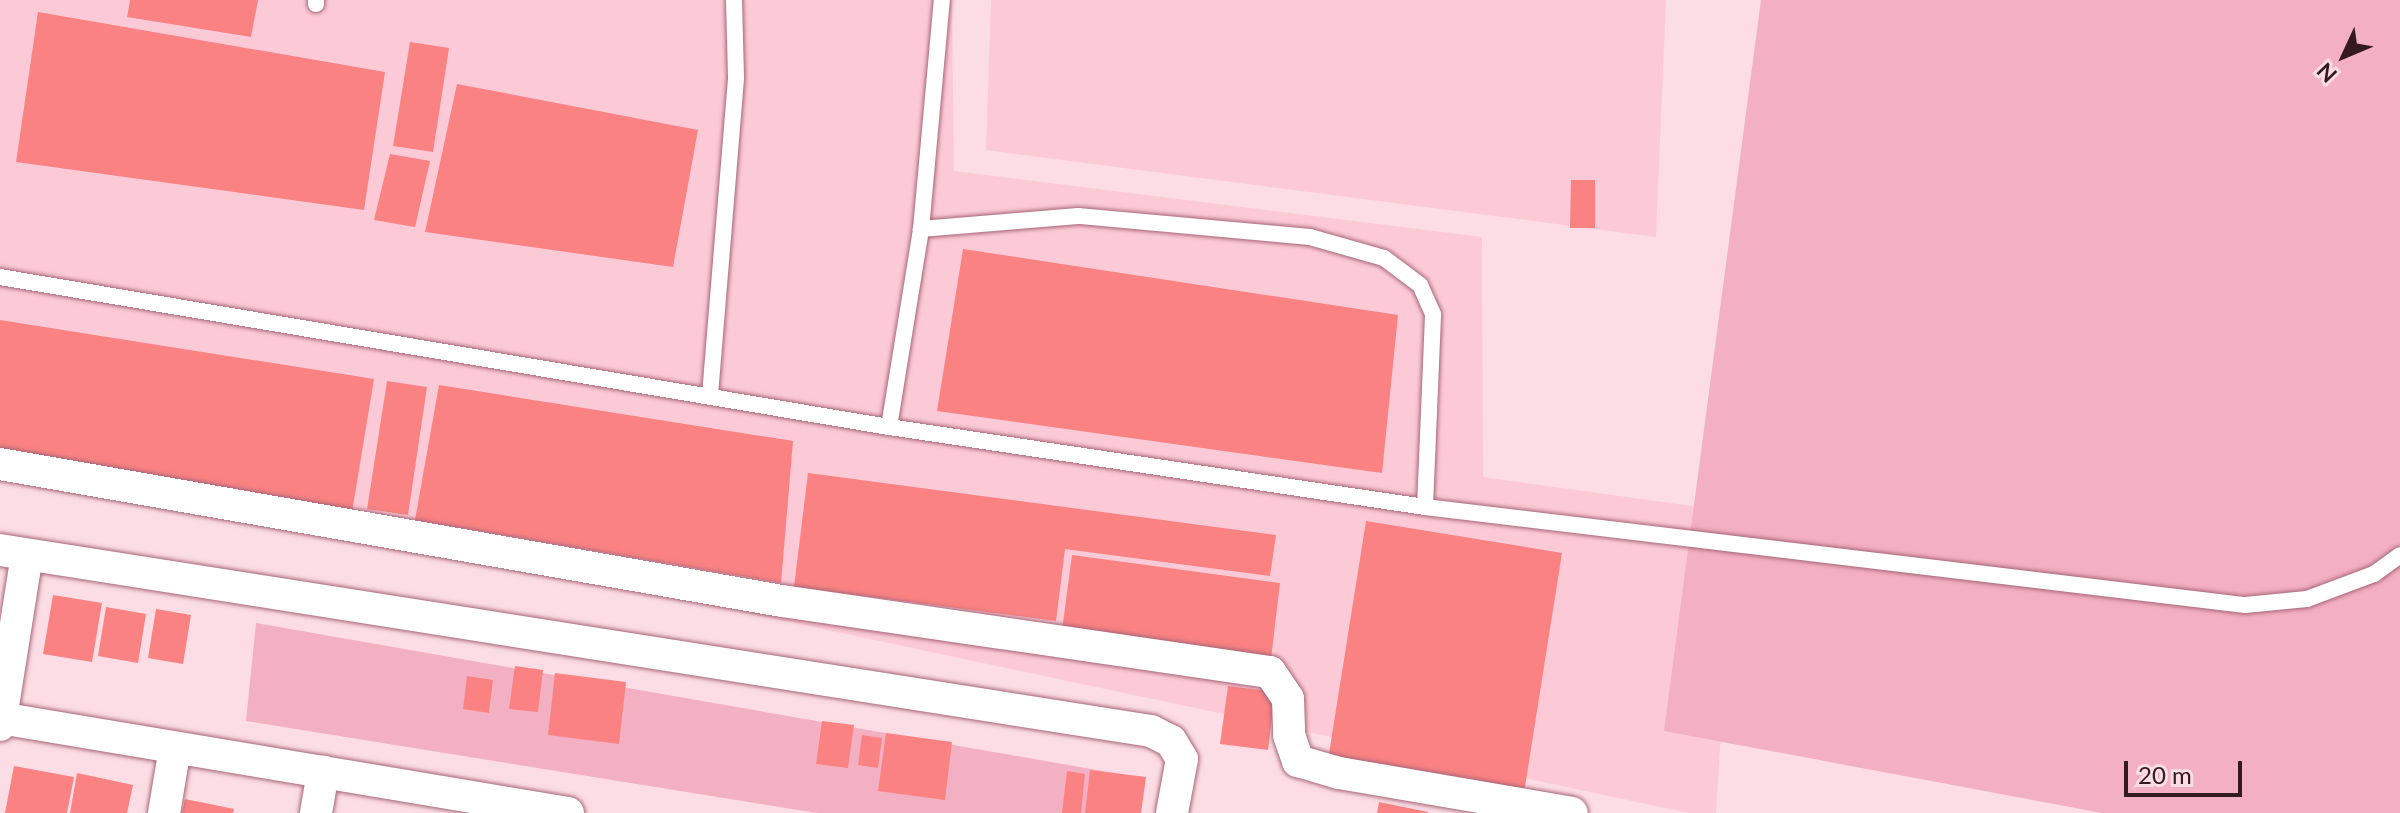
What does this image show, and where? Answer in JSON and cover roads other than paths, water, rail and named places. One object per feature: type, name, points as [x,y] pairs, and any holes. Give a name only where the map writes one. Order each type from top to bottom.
[{"type":"street","points":[[0,464],[782,601],[1270,672],[1288,699],[1289,735],[1298,761],[1339,773],[1572,813]]},
{"type":"street","points":[[568,813],[494,807],[323,772],[0,721],[14,552],[1151,731],[1171,741],[1182,759],[1172,813]]},
{"type":"street","points":[[164,813],[175,748]]},
{"type":"street","points":[[316,813],[323,772]]},
{"type":"lane","points":[[710,395],[736,77],[734,0]]},
{"type":"lane","points":[[889,427],[921,229],[942,0]]},
{"type":"lane","points":[[921,229],[1078,216],[1310,237],[1384,258],[1420,285],[1433,314],[1425,507]]},
{"type":"lane","points":[[0,277],[889,427],[1425,507],[2245,605],[2307,599],[2374,574],[2400,555]]}]
